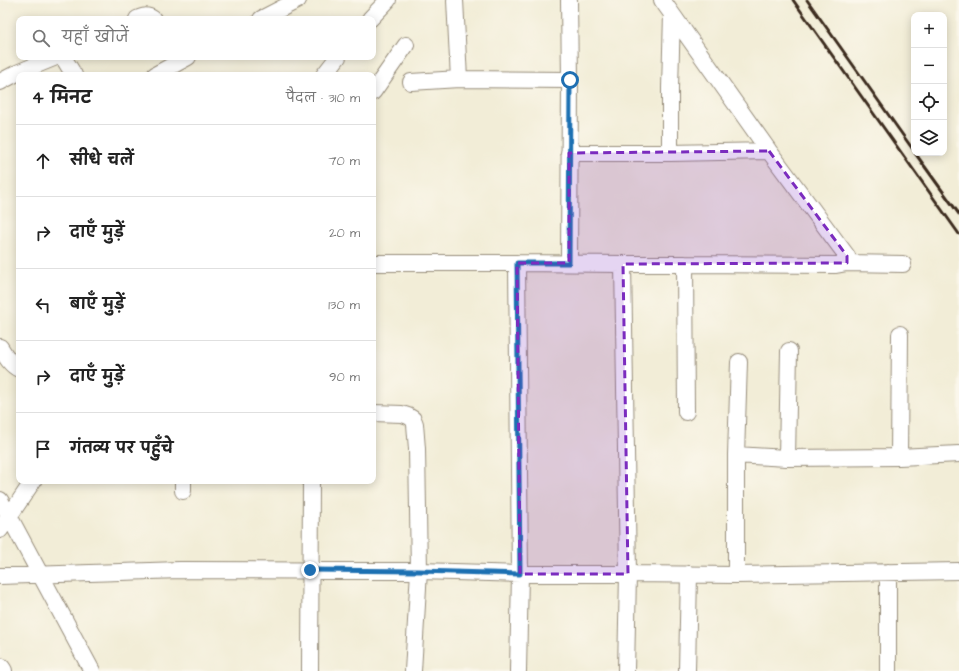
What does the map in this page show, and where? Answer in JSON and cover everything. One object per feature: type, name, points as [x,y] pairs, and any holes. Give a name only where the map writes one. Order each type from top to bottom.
[{"type":"street","points":[[267,16],[298,0]]},
{"type":"street","points":[[373,16],[388,0]]},
{"type":"street","points":[[455,0],[459,80]]},
{"type":"street","points":[[569,0],[569,263]]},
{"type":"street","points":[[662,0],[847,256],[847,263]]},
{"type":"street","points":[[670,153],[672,14]]},
{"type":"street","points":[[376,88],[406,45]]},
{"type":"street","points":[[24,72],[50,60]]},
{"type":"street","points":[[65,60],[72,72]]},
{"type":"street","points":[[161,72],[183,60]]},
{"type":"street","points":[[326,72],[336,60]]},
{"type":"street","points":[[0,82],[16,76]]},
{"type":"street","points":[[411,82],[459,80],[570,80]]},
{"type":"street","points":[[569,153],[670,153],[769,150]]},
{"type":"street","points":[[376,263],[903,264]]},
{"type":"street","points":[[517,263],[520,574],[518,671]]},
{"type":"street","points":[[623,264],[628,574],[626,671]]},
{"type":"street","points":[[685,264],[686,412]]},
{"type":"street","points":[[899,457],[900,334]]},
{"type":"street","points":[[0,347],[16,367]]},
{"type":"street","points":[[787,458],[789,351]]},
{"type":"street","points":[[736,576],[736,456],[739,362]]},
{"type":"street","points":[[376,413],[402,414],[413,419],[416,424],[419,571],[413,671]]},
{"type":"street","points":[[736,456],[787,458],[899,457],[959,454]]},
{"type":"street","points":[[0,530],[31,484]]},
{"type":"street","points":[[310,671],[311,484]]},
{"type":"street","points":[[0,500],[92,671]]},
{"type":"street","points":[[0,576],[180,570],[419,571],[520,574],[689,574],[736,576],[959,571]]},
{"type":"street","points":[[888,572],[888,671]]},
{"type":"street","points":[[687,671],[689,574]]},
{"type":"highlighted area","points":[[769,151],[847,256],[847,263],[623,264],[628,574],[520,574],[517,263],[569,263],[569,153]]},
{"type":"railway","points":[[793,0],[959,234]]},
{"type":"railway","points":[[807,0],[911,147]]},
{"type":"railway","points":[[917,156],[959,214]]},
{"type":"route","points":[[310,570],[520,574],[517,263],[569,263],[570,80]]}]
